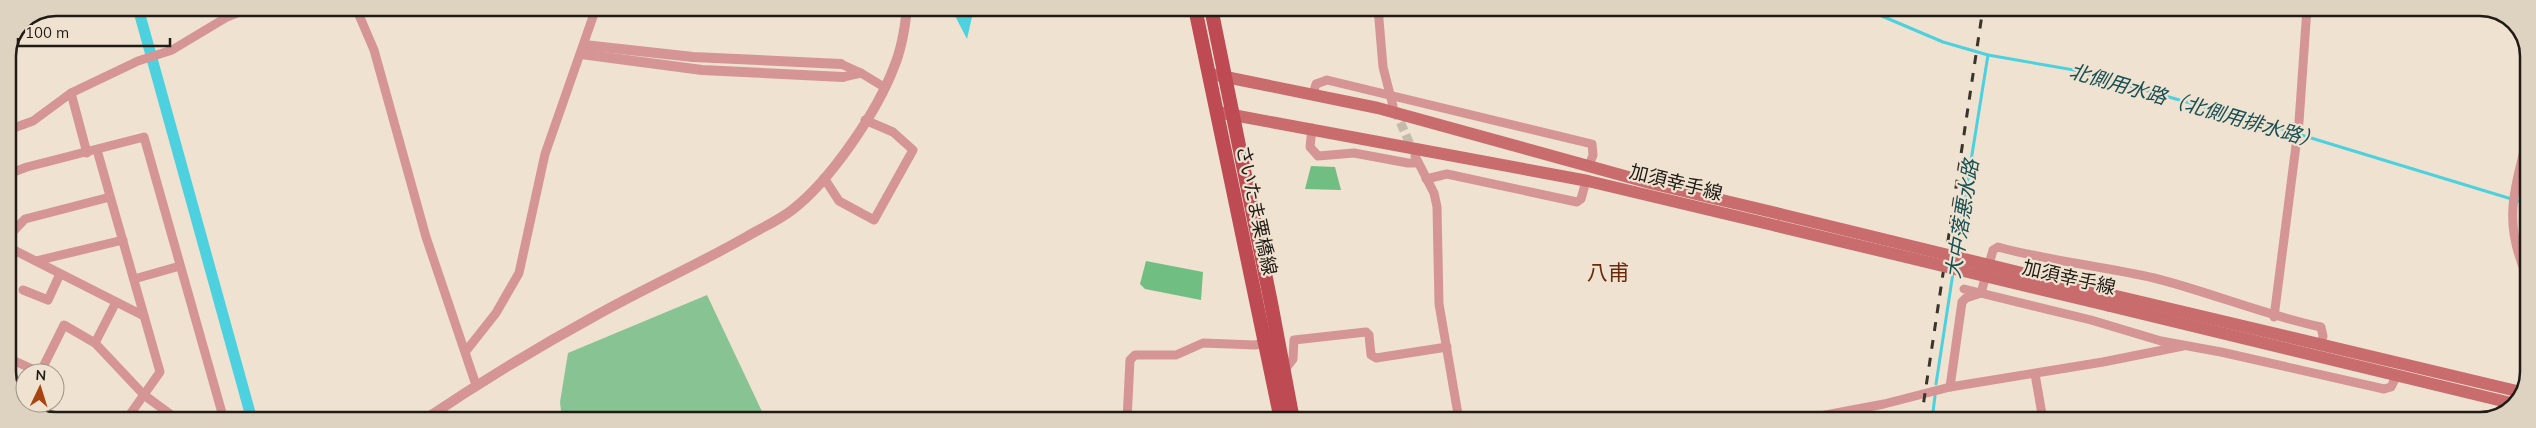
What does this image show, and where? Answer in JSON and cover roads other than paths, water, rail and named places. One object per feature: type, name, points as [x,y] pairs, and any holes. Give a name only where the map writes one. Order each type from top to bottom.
[{"type":"main road","name":"さいたま栗橋線","points":[[1197,16],[1265,343],[1278,375],[1289,412]]},
{"type":"main road","name":"さいたま栗橋線","points":[[1213,16],[1234,114],[1278,375],[1280,412]]},
{"type":"main road","name":"加須幸手線","points":[[1208,75],[1225,76],[1378,108],[1778,220]]},
{"type":"main road","name":"加須幸手線","points":[[1217,112],[1312,128],[1778,220],[2111,300],[2506,402]]},
{"type":"main road","name":"加須幸手線","points":[[2111,300],[2321,345],[2515,391]]},
{"type":"street","points":[[16,127],[33,121],[71,93],[138,61],[172,50],[229,16]]},
{"type":"street","points":[[359,16],[374,50],[426,237],[476,385]]},
{"type":"street","points":[[466,352],[496,313],[519,273],[545,154],[593,16]]},
{"type":"street","points":[[437,411],[476,385],[595,316],[714,255],[791,211],[824,178],[865,120],[894,67],[902,42],[906,16]]},
{"type":"street","points":[[1379,17],[1383,68],[1388,95],[1393,106]]},
{"type":"street","points":[[2274,317],[2299,122],[2306,17]]},
{"type":"street","points":[[582,49],[841,64],[884,87]]},
{"type":"street","points":[[582,49],[702,70],[843,77],[861,73]]},
{"type":"street","points":[[1312,94],[1316,84],[1327,80],[1592,144],[1593,155],[1589,166]]},
{"type":"street","points":[[71,93],[87,152]]},
{"type":"street","points":[[824,178],[839,201],[874,220],[913,150],[893,132],[865,120]]},
{"type":"street","points":[[1312,128],[1310,148],[1318,156],[1354,153],[1408,164],[1417,159],[1437,208],[1438,304],[1458,412]]},
{"type":"street","points":[[16,171],[144,137],[221,411]]},
{"type":"street","points":[[97,150],[160,372],[132,411]]},
{"type":"street","points":[[2519,256],[2514,241],[2513,206],[2520,170]]},
{"type":"street","points":[[1426,178],[1448,174],[1577,202],[1581,199],[1586,181]]},
{"type":"street","points":[[16,229],[25,219],[110,197]]},
{"type":"street","points":[[36,261],[122,240]]},
{"type":"street","points":[[1981,293],[1993,250],[1998,247],[2040,258],[2108,267],[2176,284],[2274,317],[2321,327],[2323,336],[2321,345]]},
{"type":"street","points":[[16,251],[144,316]]},
{"type":"street","points":[[134,279],[180,266]]},
{"type":"street","points":[[23,290],[48,300],[60,274]]},
{"type":"street","points":[[1964,289],[2184,346],[2384,389],[2391,387],[2397,375]]},
{"type":"street","points":[[1950,387],[1962,302],[1966,298],[1981,293]]},
{"type":"street","points":[[95,343],[116,302]]},
{"type":"street","points":[[44,363],[64,325],[95,343],[144,395],[166,411]]},
{"type":"street","points":[[1278,375],[1293,359],[1294,340],[1366,332],[1369,335],[1372,356],[1376,358],[1447,347]]},
{"type":"street","points":[[1127,411],[1130,360],[1135,355],[1176,356],[1203,343],[1255,345],[1265,343]]},
{"type":"street","points":[[1843,412],[1884,404],[1950,387],[2175,350],[2184,346]]},
{"type":"street","points":[[2035,374],[2042,412]]},
{"type":"water","points":[[955,16],[972,16],[967,39]]},
{"type":"waterway","points":[[140,16],[250,411]]},
{"type":"waterway","name":"北側用水路（北側用排水路）","points":[[1884,17],[1943,42],[1988,55],[2074,70],[2278,128],[2520,201]]},
{"type":"waterway","name":"大中落悪水路","points":[[1956,254],[1988,55]]},
{"type":"waterway","name":"大中落悪水路","points":[[1936,384],[1953,273]]},
{"type":"waterway","name":"大中落悪水路","points":[[1933,412],[1935,396]]},
{"type":"tunnel","points":[[1395,110],[1413,151]]},
{"type":"railway","points":[[1922,412],[1982,17]]},
{"type":"district","name":"八甫","points":[[1608,273]]}]
